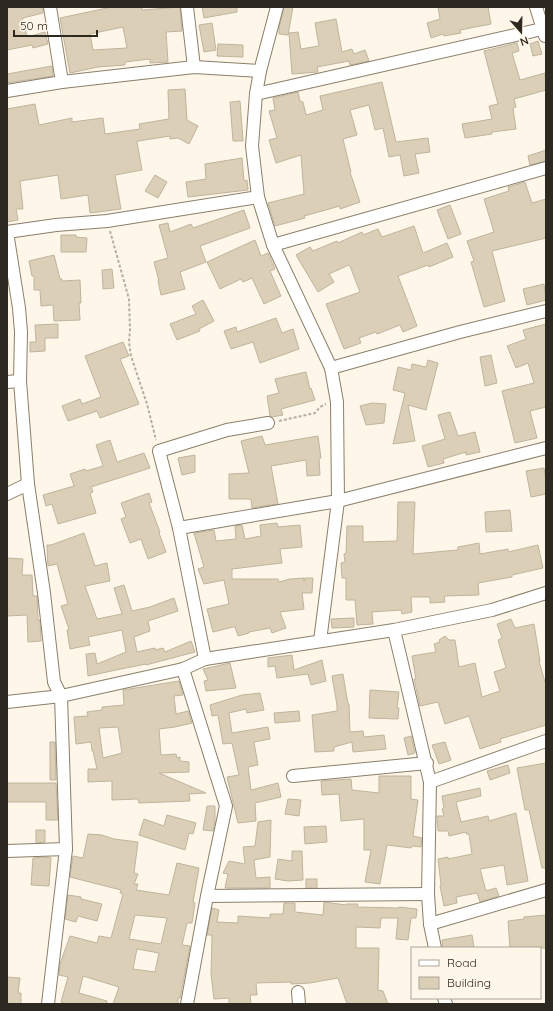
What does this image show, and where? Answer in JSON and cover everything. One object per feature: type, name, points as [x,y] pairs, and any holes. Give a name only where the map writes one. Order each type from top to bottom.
[{"type":"street","points":[[50,7],[62,82]]},
{"type":"street","points":[[187,7],[194,67]]},
{"type":"street","points":[[277,7],[260,71],[256,94],[252,146],[258,197],[273,245],[332,368],[337,402],[338,501],[320,641]]},
{"type":"street","points":[[256,94],[544,33],[536,7]]},
{"type":"street","points":[[7,91],[62,82],[194,67],[260,71]]},
{"type":"street","points":[[273,245],[546,168]]},
{"type":"street","points":[[48,1004],[66,849],[61,696],[54,682],[44,593],[28,484],[20,381],[21,332],[19,308],[7,232],[107,220],[258,197]]},
{"type":"street","points":[[332,368],[460,332],[546,311]]},
{"type":"street","points":[[7,382],[20,381]]},
{"type":"street","points":[[205,659],[179,528],[159,451],[227,430],[268,423]]},
{"type":"street","points":[[179,528],[338,501],[546,448]]},
{"type":"street","points":[[7,494],[28,484]]},
{"type":"street","points":[[7,702],[61,696],[183,669],[205,659],[394,630],[492,610],[546,592]]},
{"type":"street","points":[[394,630],[427,763],[430,782],[428,894],[430,924],[435,947]]},
{"type":"street","points":[[183,669],[226,806],[207,896],[187,1004]]},
{"type":"street","points":[[430,782],[546,741]]},
{"type":"street","points":[[293,776],[427,763]]},
{"type":"street","points":[[7,851],[66,849]]},
{"type":"street","points":[[430,924],[546,890]]},
{"type":"street","points":[[207,896],[428,894]]},
{"type":"path","points":[[107,220],[129,299],[129,342],[131,356],[147,404],[159,451]]},
{"type":"path","points":[[268,423],[315,413],[323,405],[337,402]]},
{"type":"building","points":[[7,7],[43,7],[43,13],[23,18],[27,37],[45,32],[48,44],[33,48],[32,45],[7,50]]},
{"type":"building","points":[[112,7],[142,7],[142,10],[180,7],[182,31],[166,32],[168,62],[150,63],[150,59],[125,62],[125,65],[98,67],[70,73],[60,18]],"holes":[[[123,27],[127,48],[93,50],[90,34]]]},
{"type":"building","points":[[202,7],[237,7],[237,12],[204,18]]},
{"type":"building","points":[[284,7],[293,7],[288,35],[279,34]]},
{"type":"building","points":[[438,7],[488,7],[491,24],[460,30],[461,33],[444,36],[443,34],[431,38],[427,23],[440,19]]},
{"type":"building","points":[[336,19],[342,52],[352,49],[354,54],[365,50],[369,61],[350,65],[349,61],[317,67],[318,72],[292,74],[289,33],[298,32],[301,49],[319,46],[315,23]]},
{"type":"building","points":[[212,23],[216,50],[204,52],[199,25]]},
{"type":"building","points":[[538,41],[542,54],[533,56],[530,44]]},
{"type":"building","points":[[517,43],[519,51],[512,53],[520,80],[545,73],[546,90],[514,99],[516,107],[513,108],[516,129],[492,132],[492,134],[465,138],[462,124],[492,119],[489,106],[498,104],[484,51]]},
{"type":"building","points":[[218,44],[243,45],[243,57],[217,56]]},
{"type":"building","points":[[52,66],[53,76],[7,83],[7,74]]},
{"type":"building","points":[[382,82],[396,142],[428,138],[430,152],[415,154],[419,173],[404,176],[400,155],[389,157],[383,128],[375,130],[369,105],[350,110],[357,135],[343,139],[350,172],[360,202],[340,209],[340,206],[304,216],[305,218],[275,226],[268,203],[304,194],[301,155],[276,163],[269,140],[277,138],[269,111],[275,110],[273,98],[298,92],[300,101],[303,102],[306,115],[323,110],[320,96]]},
{"type":"building","points":[[185,89],[187,120],[198,126],[189,144],[178,138],[170,139],[170,136],[138,141],[142,170],[115,175],[121,209],[90,213],[88,195],[61,199],[58,175],[20,181],[23,209],[16,209],[18,220],[7,222],[7,109],[35,104],[39,125],[72,118],[72,122],[103,118],[105,134],[140,129],[139,124],[169,119],[168,90]]},
{"type":"building","points":[[240,101],[243,141],[233,141],[230,102]]},
{"type":"building","points":[[546,150],[546,161],[530,165],[528,156]]},
{"type":"building","points":[[242,158],[244,181],[247,180],[248,190],[188,197],[186,182],[206,179],[205,164]]},
{"type":"building","points":[[155,175],[167,182],[158,198],[145,191]]},
{"type":"building","points":[[525,182],[532,203],[546,199],[546,238],[492,251],[505,301],[484,307],[471,262],[474,261],[467,241],[494,232],[484,199],[509,191],[508,187]]},
{"type":"building","points":[[450,205],[461,234],[448,239],[437,210]]},
{"type":"building","points":[[244,210],[250,228],[200,246],[206,262],[180,272],[185,289],[161,295],[154,262],[168,258],[159,225],[168,223],[170,232],[191,224],[193,228]]},
{"type":"building","points":[[414,226],[423,253],[447,243],[453,257],[429,267],[428,265],[398,276],[417,326],[403,332],[400,325],[377,334],[376,332],[359,338],[361,343],[344,349],[326,304],[360,292],[350,266],[349,265],[329,274],[334,282],[318,292],[296,255],[310,247],[313,251],[337,241],[338,243],[362,232],[363,235],[378,229],[382,237]]},
{"type":"building","points":[[61,235],[76,235],[76,237],[87,238],[86,252],[61,252]]},
{"type":"building","points":[[255,240],[261,256],[268,253],[275,269],[270,271],[281,296],[264,304],[252,278],[243,282],[241,279],[220,289],[207,262]]},
{"type":"building","points":[[54,255],[60,279],[62,279],[62,281],[80,280],[80,320],[54,321],[53,305],[41,306],[40,290],[34,290],[34,276],[32,276],[29,261]]},
{"type":"building","points":[[112,269],[114,288],[103,289],[102,270]]},
{"type":"building","points":[[544,284],[546,300],[527,305],[523,289]]},
{"type":"building","points":[[203,300],[214,321],[199,329],[200,331],[177,340],[170,324],[196,314],[192,306]]},
{"type":"building","points":[[276,318],[282,333],[293,329],[299,349],[260,363],[253,342],[231,349],[224,331],[236,327],[237,332]]},
{"type":"building","points":[[58,324],[58,338],[45,338],[45,351],[30,352],[30,342],[36,342],[35,325]]},
{"type":"building","points":[[546,324],[546,407],[530,411],[537,438],[515,443],[502,391],[534,383],[528,363],[516,368],[507,346],[526,339],[523,330]]},
{"type":"building","points":[[123,342],[129,356],[120,359],[139,404],[100,418],[97,411],[68,421],[62,406],[80,399],[82,404],[101,397],[85,356]]},
{"type":"building","points":[[491,355],[497,383],[485,386],[480,357]]},
{"type":"building","points":[[428,360],[438,363],[426,410],[408,405],[415,441],[393,444],[405,393],[393,390],[398,367],[411,370],[412,364],[426,367]]},
{"type":"building","points":[[306,372],[310,389],[311,388],[315,400],[281,409],[283,415],[270,416],[267,396],[279,393],[275,379]]},
{"type":"building","points":[[372,403],[386,404],[384,423],[366,425],[360,406]]},
{"type":"building","points":[[450,412],[458,436],[475,432],[480,452],[466,455],[466,452],[443,459],[444,463],[428,467],[422,446],[445,439],[438,415]]},
{"type":"building","points":[[262,436],[265,445],[318,436],[321,458],[319,458],[320,475],[307,476],[306,460],[271,466],[278,504],[252,508],[251,499],[229,499],[229,474],[249,473],[241,441]]},
{"type":"building","points":[[110,440],[117,462],[144,453],[150,468],[91,487],[93,492],[90,493],[96,513],[58,524],[52,504],[46,506],[43,495],[74,486],[70,474],[85,469],[86,471],[103,466],[96,445]]},
{"type":"building","points":[[195,455],[195,472],[182,475],[178,458]]},
{"type":"building","points":[[544,468],[546,494],[531,497],[526,471]]},
{"type":"building","points":[[149,493],[152,502],[149,503],[166,552],[148,559],[141,539],[130,543],[121,519],[126,517],[121,503]]},
{"type":"building","points":[[398,502],[415,502],[413,554],[458,550],[458,547],[479,543],[480,554],[508,549],[508,552],[538,545],[543,568],[512,575],[512,577],[478,583],[479,595],[444,596],[445,602],[430,603],[430,597],[411,597],[412,612],[402,614],[401,610],[372,612],[373,624],[357,625],[355,600],[346,600],[346,578],[342,578],[341,563],[345,562],[344,554],[346,553],[347,526],[363,526],[363,542],[397,541]]},
{"type":"building","points":[[510,510],[512,531],[486,532],[485,512]]},
{"type":"building","points":[[277,523],[278,527],[300,525],[302,547],[280,549],[282,563],[232,569],[232,579],[278,579],[279,582],[290,579],[304,578],[304,581],[305,578],[313,578],[312,593],[302,593],[304,609],[280,612],[286,628],[272,633],[270,628],[249,632],[238,636],[235,627],[213,632],[207,609],[229,604],[224,580],[204,584],[198,569],[204,567],[194,533],[214,530],[216,541],[236,539],[235,526],[242,525],[245,539],[261,536],[260,525]]},
{"type":"building","points":[[84,533],[95,566],[107,563],[110,581],[85,586],[97,619],[122,614],[114,588],[124,585],[132,611],[150,607],[174,598],[178,611],[148,621],[150,631],[134,637],[137,652],[155,648],[155,650],[163,648],[165,652],[191,641],[195,652],[146,665],[88,676],[86,654],[95,653],[97,664],[126,652],[122,630],[88,637],[90,645],[70,649],[67,630],[69,629],[61,606],[68,604],[57,564],[48,566],[47,545],[51,545]]},
{"type":"building","points":[[7,558],[23,559],[22,575],[32,575],[33,596],[37,596],[41,641],[28,642],[27,615],[7,616]]},
{"type":"building","points":[[354,618],[354,627],[332,628],[331,619]]},
{"type":"building","points":[[511,619],[515,628],[534,624],[539,661],[546,682],[546,725],[500,739],[501,742],[480,749],[469,716],[445,724],[438,702],[420,706],[414,679],[416,679],[412,656],[436,652],[434,644],[440,642],[439,640],[445,636],[449,640],[455,640],[459,667],[475,663],[482,697],[500,691],[494,672],[506,668],[498,640],[502,638],[497,624]]},
{"type":"building","points":[[292,655],[294,670],[322,660],[326,681],[311,685],[308,674],[277,678],[275,666],[268,667],[268,658]]},
{"type":"building","points":[[230,663],[236,688],[206,691],[204,681],[208,680],[203,669]]},
{"type":"building","points":[[343,674],[349,704],[350,732],[363,731],[364,737],[384,735],[386,749],[353,752],[352,742],[334,747],[334,751],[315,752],[312,715],[337,711],[332,676]]},
{"type":"building","points":[[179,681],[183,695],[174,696],[176,714],[188,711],[192,723],[159,729],[161,755],[176,754],[177,758],[180,757],[180,761],[189,762],[189,772],[159,773],[206,793],[189,794],[190,801],[139,803],[138,799],[112,800],[112,781],[88,782],[88,769],[97,769],[91,742],[76,744],[74,717],[88,716],[87,712],[102,710],[102,707],[124,705],[123,690]],"holes":[[[118,727],[122,753],[103,758],[99,728]]]},
{"type":"building","points":[[370,690],[399,692],[397,708],[399,708],[398,719],[369,718]]},
{"type":"building","points":[[260,693],[264,710],[247,713],[246,709],[229,713],[232,733],[268,727],[270,739],[254,742],[258,765],[248,767],[251,790],[278,783],[281,797],[255,803],[256,821],[238,823],[227,777],[239,775],[232,743],[223,744],[218,715],[212,716],[210,705],[242,695]]},
{"type":"building","points":[[299,711],[300,721],[275,723],[274,713]]},
{"type":"building","points":[[411,736],[415,753],[408,755],[404,738]]},
{"type":"building","points":[[50,742],[55,742],[56,780],[50,780]]},
{"type":"building","points":[[445,742],[451,760],[439,764],[432,745]]},
{"type":"building","points":[[546,763],[546,868],[542,868],[529,810],[525,810],[517,768]]},
{"type":"building","points":[[508,765],[510,773],[490,780],[487,771]]},
{"type":"building","points":[[379,776],[411,776],[411,799],[418,800],[413,836],[422,838],[421,847],[412,846],[411,848],[387,845],[380,884],[365,882],[371,850],[364,850],[364,819],[341,821],[339,794],[322,795],[321,781],[351,779],[352,790],[379,793]]},
{"type":"building","points":[[7,783],[56,783],[58,820],[46,820],[46,802],[7,802]]},
{"type":"building","points":[[480,788],[481,796],[456,802],[461,822],[488,816],[489,821],[516,813],[528,881],[507,885],[504,865],[480,869],[486,891],[496,888],[499,896],[480,902],[477,893],[456,897],[457,903],[444,906],[440,886],[438,859],[448,857],[448,859],[472,854],[469,834],[466,834],[466,832],[449,836],[448,831],[438,831],[437,816],[444,816],[442,809],[444,808],[442,796]]},
{"type":"building","points":[[288,799],[301,800],[299,816],[285,814]]},
{"type":"building","points":[[207,806],[215,806],[213,831],[203,830]]},
{"type":"building","points":[[167,815],[196,823],[193,834],[189,833],[185,850],[139,835],[144,819],[164,826]]},
{"type":"building","points":[[271,820],[270,857],[254,860],[256,878],[270,877],[270,888],[225,888],[228,874],[223,873],[229,861],[245,864],[243,847],[255,846],[258,822]]},
{"type":"building","points":[[326,826],[327,842],[305,844],[304,827]]},
{"type":"building","points":[[36,830],[45,830],[45,842],[36,843]]},
{"type":"building","points":[[88,834],[102,835],[114,839],[138,842],[134,873],[138,874],[134,884],[138,884],[136,890],[169,895],[177,863],[199,868],[193,902],[195,903],[192,923],[187,923],[182,945],[190,946],[180,998],[178,998],[178,1004],[113,1004],[119,987],[83,976],[79,993],[107,1001],[107,1004],[68,1004],[61,1002],[68,977],[59,975],[60,964],[70,936],[97,943],[99,936],[111,938],[123,894],[120,893],[121,890],[70,877],[73,856],[83,858]],"holes":[[[135,915],[167,918],[161,944],[129,939]],[[137,949],[159,953],[155,972],[133,969]]]},
{"type":"building","points":[[292,851],[302,851],[303,880],[288,881],[275,879],[278,859],[292,861]]},
{"type":"building","points":[[33,858],[51,858],[49,886],[31,885]]},
{"type":"building","points":[[306,879],[317,879],[317,888],[306,888]]},
{"type":"building","points":[[68,895],[81,897],[81,899],[102,904],[97,921],[78,916],[76,922],[65,919]]},
{"type":"building","points":[[324,902],[346,905],[358,904],[357,907],[399,907],[417,909],[416,918],[411,918],[408,940],[396,939],[398,918],[381,918],[380,928],[356,927],[356,948],[379,948],[378,990],[383,991],[388,1004],[347,1004],[338,978],[310,983],[256,983],[257,995],[250,995],[251,1004],[229,1004],[229,998],[214,999],[211,974],[212,935],[207,935],[212,908],[219,910],[217,922],[238,923],[238,916],[270,918],[270,914],[283,914],[284,903],[295,903],[295,912],[323,915]]},
{"type":"building","points":[[546,915],[546,948],[510,947],[508,921],[524,919],[524,917]]},
{"type":"building","points":[[472,935],[474,947],[443,947],[442,940]]},
{"type":"building","points":[[7,977],[20,978],[18,993],[21,993],[21,1004],[7,1004]]}]
